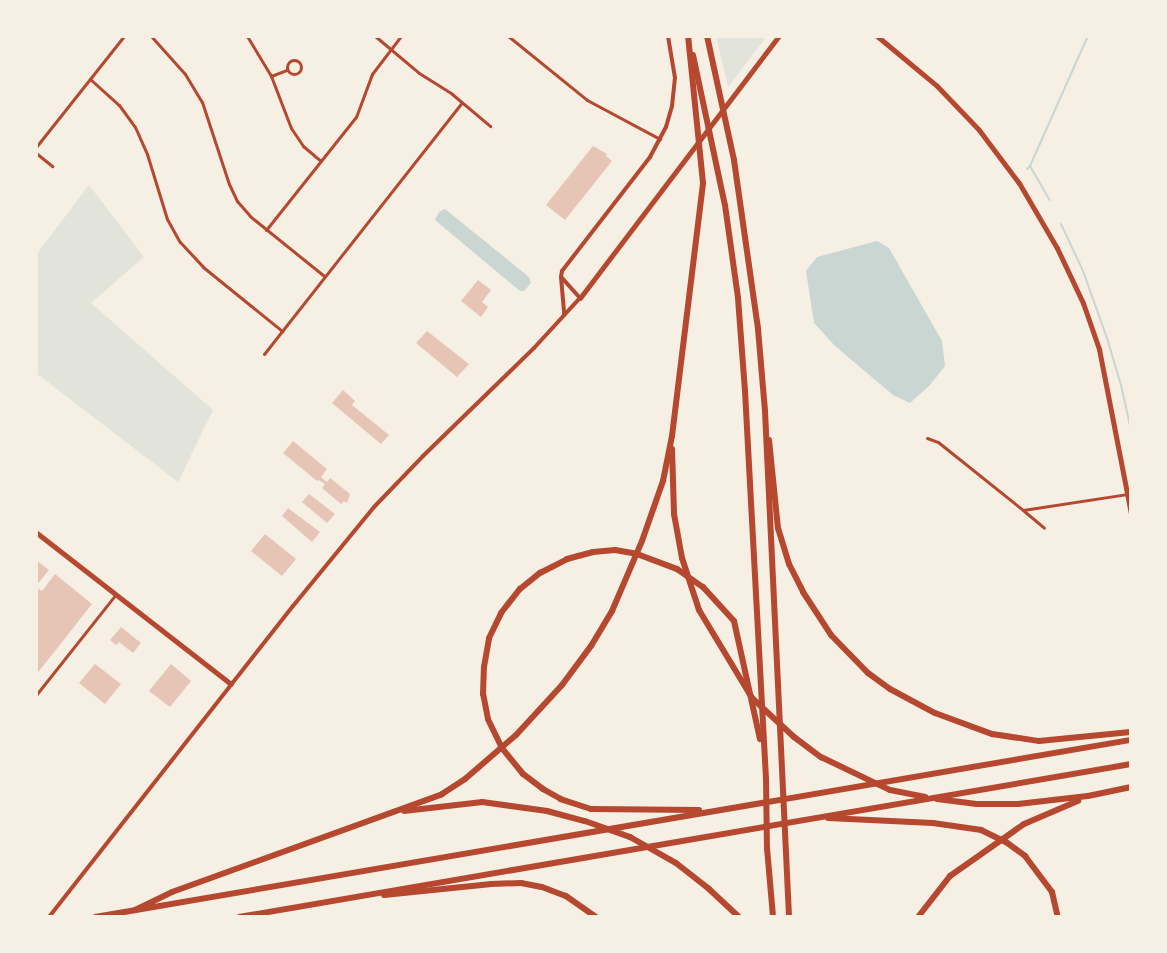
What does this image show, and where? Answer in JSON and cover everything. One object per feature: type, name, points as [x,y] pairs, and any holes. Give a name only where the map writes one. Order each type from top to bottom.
[{"type":"highway","points":[[135,910],[172,892],[442,794],[465,779],[516,735],[562,685],[591,646],[612,611],[642,542],[663,481],[672,436],[703,183],[689,36]]},
{"type":"highway","points":[[689,36],[725,205],[738,298],[745,391],[766,778],[767,848],[773,917]]},
{"type":"highway","points":[[707,36],[721,92],[743,209],[758,329],[778,528],[789,564],[807,598],[831,635],[868,674],[890,689],[928,710],[965,726],[992,734],[1039,741],[1131,732]]},
{"type":"highway","points":[[765,411],[788,846],[789,917]]},
{"type":"highway","points":[[672,436],[674,514],[682,558],[700,610],[752,698],[794,737],[821,758],[890,790],[958,802],[1018,804],[1088,796],[1131,787]]},
{"type":"highway","points":[[720,810],[591,809],[561,799],[523,774],[502,748],[488,719],[483,694],[484,667],[489,638],[501,613],[520,589],[540,573],[567,559],[594,552],[615,550],[659,560],[677,569],[703,587],[734,621],[764,759]]},
{"type":"highway","points":[[95,917],[1131,740]]},
{"type":"highway","points":[[239,917],[1131,764]]},
{"type":"highway","points":[[918,917],[950,876],[1024,824],[1088,796]]},
{"type":"highway","points":[[392,812],[482,802],[547,811],[585,821],[630,837],[676,863],[709,888],[739,917]]},
{"type":"highway","points":[[815,818],[933,823],[981,830],[1006,842],[1025,856],[1052,892],[1058,917]]},
{"type":"highway","points":[[787,873],[794,917]]},
{"type":"highway","points":[[351,898],[490,884],[521,884],[555,890],[577,902],[596,917]]},
{"type":"main road","points":[[580,298],[779,36]]},
{"type":"main road","points":[[877,36],[937,86],[979,130],[1019,183],[1053,241],[1083,304],[1099,349],[1114,415],[1131,513]]},
{"type":"main road","points":[[36,532],[231,684]]},
{"type":"street","points":[[36,147],[124,36]]},
{"type":"street","points":[[151,36],[174,59],[194,88],[208,117],[233,194],[244,210],[324,276]]},
{"type":"street","points":[[247,36],[271,76],[291,128],[303,146],[321,161]]},
{"type":"street","points":[[375,36],[419,73],[446,88],[490,126]]},
{"type":"street","points":[[266,230],[356,117],[372,74],[401,36]]},
{"type":"street","points":[[508,36],[587,100],[661,140]]},
{"type":"street","points":[[564,316],[561,277],[567,263],[650,157],[661,140],[669,120],[674,91],[674,66],[668,36]]},
{"type":"street","points":[[293,60],[301,64],[298,73],[292,74],[287,70],[288,63],[293,60]]},
{"type":"street","points":[[271,76],[287,70]]},
{"type":"street","points":[[90,79],[119,105],[135,127],[147,154],[167,220],[180,242],[204,267],[282,331]]},
{"type":"street","points":[[264,354],[462,102]]},
{"type":"street","points":[[36,153],[52,166]]},
{"type":"street","points":[[49,917],[231,684],[374,507],[580,298],[561,277]]},
{"type":"street","points":[[927,438],[938,442],[1044,528]]},
{"type":"street","points":[[1023,510],[1127,494]]},
{"type":"street","points":[[36,695],[116,594]]},
{"type":"shaded area","points":[[716,36],[767,36],[728,87]]},
{"type":"shaded area","points":[[89,185],[144,257],[91,303],[213,410],[178,482],[36,373],[36,255]]},
{"type":"shaded area","points":[[445,209],[529,277],[531,283],[524,291],[520,291],[435,220],[439,212]]},
{"type":"shaded area","points":[[877,241],[889,248],[942,341],[945,366],[930,385],[910,403],[893,395],[835,346],[814,323],[806,271],[817,257]]},
{"type":"building","points":[[593,146],[607,154],[606,156],[612,161],[565,220],[546,205]]},
{"type":"building","points":[[478,280],[491,290],[482,302],[488,307],[481,317],[461,301]]},
{"type":"building","points":[[427,331],[469,364],[457,377],[416,343]]},
{"type":"building","points":[[343,390],[355,401],[352,405],[389,435],[381,444],[332,403]]},
{"type":"building","points":[[293,441],[327,469],[321,477],[327,482],[330,478],[350,494],[347,503],[344,501],[341,504],[322,488],[325,484],[319,480],[317,481],[283,453]]},
{"type":"building","points":[[309,494],[335,514],[327,523],[302,502]]},
{"type":"building","points":[[288,508],[320,532],[312,542],[282,516]]},
{"type":"building","points":[[265,534],[296,559],[282,576],[251,551]]},
{"type":"building","points":[[36,560],[49,570],[36,586]]},
{"type":"building","points":[[55,574],[92,604],[36,675],[36,587],[42,591]]},
{"type":"building","points":[[121,627],[141,643],[133,653],[119,642],[116,645],[110,640]]},
{"type":"building","points":[[95,664],[121,684],[105,704],[79,683]]},
{"type":"building","points":[[171,664],[191,681],[170,707],[149,691]]},
{"type":"waterway","points":[[1027,169],[1088,36]]},
{"type":"waterway","points":[[1030,166],[1050,200]]},
{"type":"waterway","points":[[1061,224],[1083,271],[1107,338],[1121,385],[1131,430]]}]
